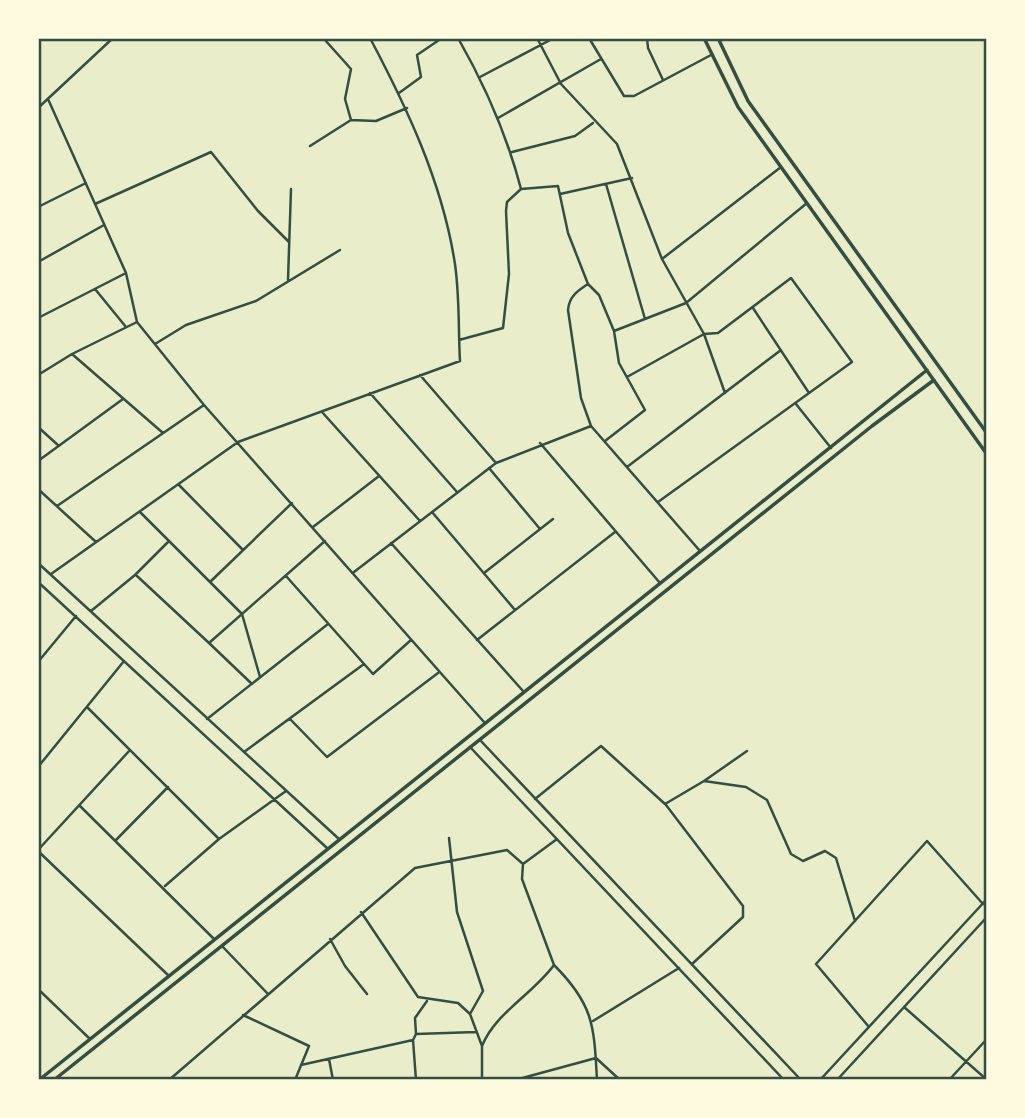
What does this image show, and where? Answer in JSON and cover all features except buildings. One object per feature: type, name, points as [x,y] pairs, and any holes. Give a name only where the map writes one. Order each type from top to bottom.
[{"type":"main road","points":[[704,38],[710,55],[738,107],[986,453]]},
{"type":"main road","points":[[718,38],[748,101],[986,432]]},
{"type":"main road","points":[[39,1080],[927,370]]},
{"type":"main road","points":[[54,1080],[934,380]]},
{"type":"street","points":[[38,108],[113,38]]},
{"type":"street","points":[[51,574],[238,442],[460,361],[454,259],[434,179],[407,108],[370,38]]},
{"type":"street","points":[[399,93],[421,77],[417,55],[442,38]]},
{"type":"street","points":[[457,38],[480,77],[498,118],[512,152],[521,189]]},
{"type":"street","points":[[537,38],[561,84],[617,144],[662,259],[704,334],[725,393]]},
{"type":"street","points":[[480,77],[554,38]]},
{"type":"street","points":[[589,38],[624,96],[634,96],[710,55]]},
{"type":"street","points":[[647,38],[648,48],[663,80]]},
{"type":"street","points":[[325,40],[351,69],[345,99],[351,120]]},
{"type":"street","points":[[498,118],[601,59]]},
{"type":"street","points":[[48,99],[126,273],[137,322],[205,405],[484,722]]},
{"type":"street","points":[[310,146],[351,120],[376,121],[407,108]]},
{"type":"street","points":[[512,152],[575,136],[594,122]]},
{"type":"street","points":[[95,204],[211,152],[258,211],[289,242]]},
{"type":"street","points":[[662,259],[781,167]]},
{"type":"street","points":[[560,194],[632,178]]},
{"type":"street","points":[[38,207],[86,183]]},
{"type":"street","points":[[606,184],[645,319]]},
{"type":"street","points":[[459,340],[503,328],[509,274],[507,202],[521,189],[558,186],[568,233],[588,284],[599,295],[614,331],[619,363],[645,410],[605,441]]},
{"type":"street","points":[[288,281],[291,189]]},
{"type":"street","points":[[614,331],[686,303],[807,203]]},
{"type":"street","points":[[38,262],[104,225]]},
{"type":"street","points":[[155,344],[186,325],[256,300],[340,250]]},
{"type":"street","points":[[38,318],[126,273]]},
{"type":"street","points":[[627,377],[704,334],[718,333],[791,278],[852,362],[658,502]]},
{"type":"street","points":[[588,284],[576,292],[568,310],[582,398],[592,426],[700,551]]},
{"type":"street","points":[[95,289],[126,327]]},
{"type":"street","points":[[752,307],[809,393]]},
{"type":"street","points":[[38,375],[72,354],[137,322]]},
{"type":"street","points":[[628,467],[781,350]]},
{"type":"street","points":[[72,354],[163,433]]},
{"type":"street","points":[[420,375],[496,463]]},
{"type":"street","points":[[370,393],[457,492]]},
{"type":"street","points":[[38,461],[123,399]]},
{"type":"street","points":[[795,403],[831,448]]},
{"type":"street","points":[[57,506],[205,405]]},
{"type":"street","points":[[321,411],[420,521]]},
{"type":"street","points":[[353,573],[496,463],[540,443],[592,426]]},
{"type":"street","points":[[38,427],[59,446]]},
{"type":"street","points":[[540,443],[660,583]]},
{"type":"street","points":[[489,468],[540,529]]},
{"type":"street","points":[[313,527],[379,476]]},
{"type":"street","points":[[178,484],[243,550]]},
{"type":"street","points":[[38,489],[96,542]]},
{"type":"street","points":[[210,582],[292,503]]},
{"type":"street","points":[[139,511],[242,614],[260,677]]},
{"type":"street","points":[[432,512],[515,610]]},
{"type":"street","points":[[484,573],[553,519]]},
{"type":"street","points":[[477,640],[615,532]]},
{"type":"street","points":[[91,611],[135,575],[169,541]]},
{"type":"street","points":[[209,643],[325,541]]},
{"type":"street","points":[[391,543],[523,691]]},
{"type":"street","points":[[38,563],[339,839]]},
{"type":"street","points":[[137,576],[252,684]]},
{"type":"street","points":[[286,576],[373,674],[411,640]]},
{"type":"street","points":[[38,582],[328,848]]},
{"type":"street","points":[[38,662],[76,616]]},
{"type":"street","points":[[207,719],[328,624]]},
{"type":"street","points":[[38,767],[124,661]]},
{"type":"street","points":[[244,752],[364,664]]},
{"type":"street","points":[[290,719],[327,757],[439,672]]},
{"type":"street","points":[[87,708],[219,839]]},
{"type":"street","points":[[480,740],[801,1080]]},
{"type":"street","points":[[535,799],[601,746],[666,804],[743,906],[743,917],[692,964]]},
{"type":"street","points":[[470,747],[784,1080]]},
{"type":"street","points":[[130,750],[38,850],[169,976]]},
{"type":"street","points":[[666,804],[747,751]]},
{"type":"street","points":[[704,781],[746,788],[767,800],[791,854],[803,861],[825,851],[836,858],[855,921]]},
{"type":"street","points":[[115,841],[167,787]]},
{"type":"street","points":[[164,887],[219,839],[286,791]]},
{"type":"street","points":[[79,806],[215,939]]},
{"type":"street","points":[[449,838],[457,912],[483,991],[470,1014]]},
{"type":"street","points":[[557,839],[523,864],[522,879],[554,965],[575,986],[593,1021],[597,1080]]},
{"type":"street","points":[[869,1027],[816,964],[927,841],[983,904]]},
{"type":"street","points":[[169,1080],[415,868],[507,850],[523,864]]},
{"type":"street","points":[[820,1080],[986,900]]},
{"type":"street","points":[[361,912],[412,991],[427,1001],[458,1003],[470,1014],[482,1046]]},
{"type":"street","points":[[837,1080],[986,918]]},
{"type":"street","points":[[330,939],[345,966],[367,994]]},
{"type":"street","points":[[222,946],[268,993]]},
{"type":"street","points":[[482,1080],[482,1046],[488,1031],[543,980],[554,965]]},
{"type":"street","points":[[593,1021],[679,968]]},
{"type":"street","points":[[38,989],[90,1039]]},
{"type":"street","points":[[416,1080],[413,1040],[416,1034],[415,1018],[427,1001]]},
{"type":"street","points":[[904,1007],[986,1079]]},
{"type":"street","points":[[243,1015],[309,1046],[295,1080]]},
{"type":"street","points":[[416,1034],[476,1032]]},
{"type":"street","points":[[301,1065],[413,1040]]},
{"type":"street","points":[[949,1080],[986,1040]]},
{"type":"street","points":[[515,1080],[596,1058]]},
{"type":"street","points":[[596,1058],[620,1080]]},
{"type":"street","points":[[329,1059],[333,1080]]},
{"type":"street","points":[[44,1075],[48,1080]]}]
